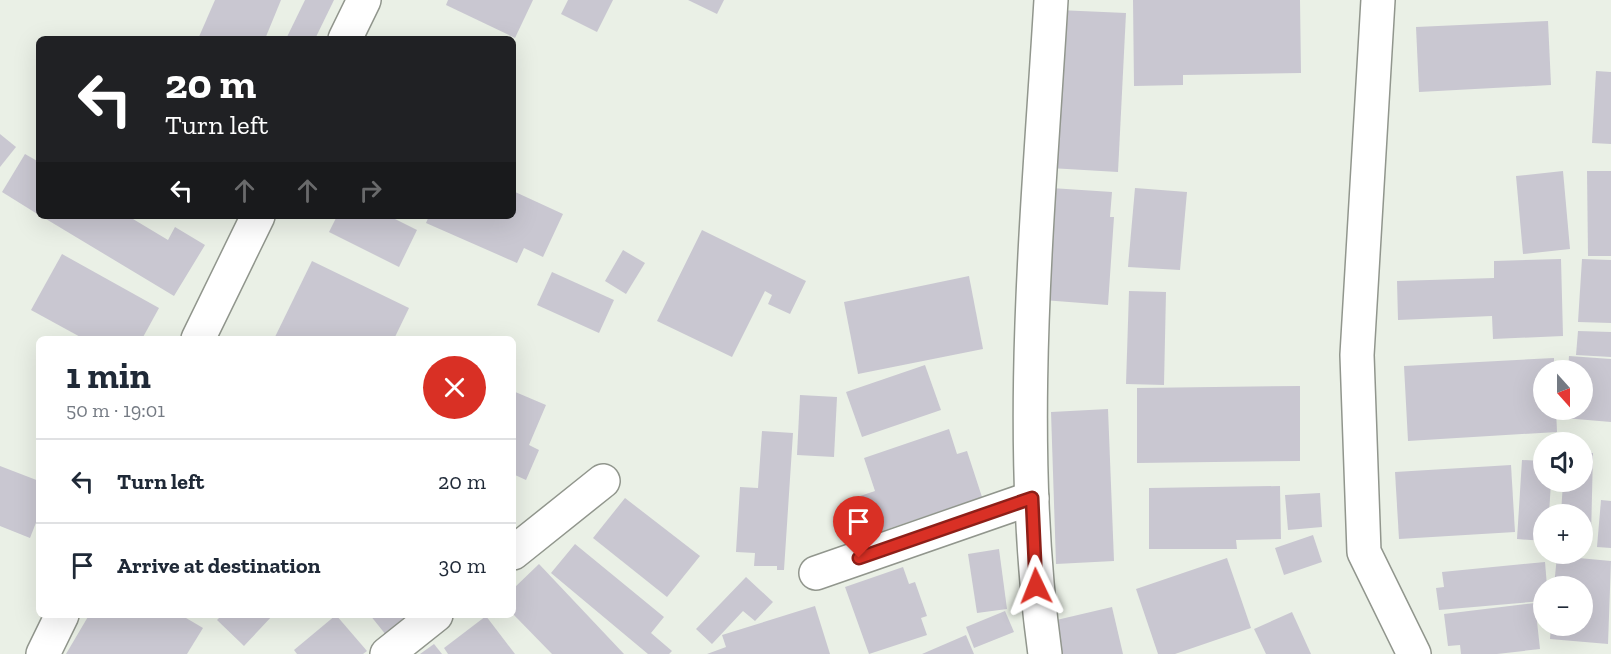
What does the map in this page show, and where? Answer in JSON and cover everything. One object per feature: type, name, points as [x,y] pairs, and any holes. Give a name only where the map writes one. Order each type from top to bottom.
[{"type":"street","points":[[346,36],[364,0]]},
{"type":"street","points":[[1045,654],[1036,586],[1032,498],[1033,309],[1051,0]]},
{"type":"street","points":[[1373,1],[1356,355],[1364,552],[1414,654]]},
{"type":"street","points":[[199,336],[257,219]]},
{"type":"street","points":[[516,551],[603,481]]},
{"type":"street","points":[[816,573],[1032,498]]},
{"type":"street","points":[[43,654],[61,618]]},
{"type":"street","points":[[387,654],[432,618]]},
{"type":"building","points":[[215,0],[281,0],[266,36],[199,36]]},
{"type":"building","points":[[305,0],[334,0],[316,36],[287,36]]},
{"type":"building","points":[[448,0],[533,0],[516,36],[511,36],[446,5]]},
{"type":"building","points":[[568,0],[613,0],[597,32],[561,14]]},
{"type":"building","points":[[688,0],[724,0],[717,14]]},
{"type":"building","points":[[1133,0],[1300,0],[1301,73],[1183,75],[1183,85],[1134,86]]},
{"type":"building","points":[[1058,10],[1126,13],[1118,172],[1050,168]]},
{"type":"building","points":[[1548,21],[1551,85],[1419,92],[1416,27]]},
{"type":"building","points":[[1596,71],[1611,72],[1611,144],[1592,143]]},
{"type":"building","points":[[0,134],[16,147],[0,167]]},
{"type":"building","points":[[25,154],[36,160],[36,213],[2,192]]},
{"type":"building","points":[[1563,171],[1570,249],[1523,254],[1516,176]]},
{"type":"building","points":[[1587,171],[1611,171],[1611,256],[1588,256]]},
{"type":"building","points":[[1051,188],[1112,192],[1110,217],[1114,217],[1108,305],[1043,300]]},
{"type":"building","points":[[1135,188],[1187,192],[1180,270],[1128,267]]},
{"type":"building","points":[[516,192],[563,214],[543,257],[524,248],[517,263],[426,223],[428,219],[516,219]]},
{"type":"building","points":[[46,219],[133,219],[168,240],[175,227],[205,245],[174,296]]},
{"type":"building","points":[[336,219],[395,219],[417,230],[399,267],[329,232]]},
{"type":"building","points":[[702,230],[806,281],[790,314],[768,304],[772,295],[765,291],[732,357],[657,321]]},
{"type":"building","points":[[623,250],[645,263],[626,294],[605,281]]},
{"type":"building","points":[[62,254],[159,308],[144,336],[79,336],[31,310]]},
{"type":"building","points":[[1561,259],[1563,336],[1493,339],[1492,316],[1398,320],[1397,281],[1494,278],[1494,261]]},
{"type":"building","points":[[1582,259],[1611,260],[1611,323],[1578,322]]},
{"type":"building","points":[[312,261],[409,308],[395,336],[275,336]]},
{"type":"building","points":[[552,272],[614,300],[599,333],[537,305]]},
{"type":"building","points":[[969,276],[983,349],[858,374],[844,302]]},
{"type":"building","points":[[1129,291],[1166,292],[1164,385],[1126,384]]},
{"type":"building","points":[[1578,331],[1611,332],[1611,357],[1576,355]]},
{"type":"building","points":[[1569,356],[1611,359],[1611,422],[1588,420],[1593,420],[1593,360],[1569,360]]},
{"type":"building","points":[[1554,358],[1554,360],[1533,360],[1533,420],[1556,420],[1557,432],[1408,441],[1404,366]]},
{"type":"building","points":[[925,365],[941,410],[862,437],[846,392]]},
{"type":"building","points":[[1300,386],[1300,461],[1137,463],[1137,388]]},
{"type":"building","points":[[516,392],[546,405],[529,445],[539,450],[526,480],[516,475]]},
{"type":"building","points":[[800,395],[837,397],[834,457],[797,455]]},
{"type":"building","points":[[1108,409],[1114,561],[1056,564],[1051,412]]},
{"type":"building","points":[[949,429],[957,454],[967,451],[982,497],[873,534],[860,496],[875,491],[864,458]]},
{"type":"building","points":[[762,431],[793,433],[784,570],[777,570],[777,566],[754,566],[755,553],[736,552],[740,487],[758,488]]},
{"type":"building","points":[[1522,460],[1533,460],[1533,492],[1550,492],[1550,504],[1533,504],[1533,540],[1517,539]]},
{"type":"building","points":[[1511,465],[1515,532],[1399,539],[1395,472]]},
{"type":"building","points":[[0,466],[36,480],[36,523],[30,538],[0,526]]},
{"type":"building","points":[[1280,486],[1281,539],[1236,540],[1237,549],[1149,549],[1149,488]]},
{"type":"building","points":[[1562,492],[1592,492],[1592,504],[1562,504]]},
{"type":"building","points":[[1320,493],[1322,527],[1288,530],[1285,495]]},
{"type":"building","points":[[625,498],[700,556],[667,597],[593,538]]},
{"type":"building","points":[[1601,500],[1611,501],[1611,548],[1597,547]]},
{"type":"building","points":[[1313,535],[1322,562],[1284,575],[1275,548]]},
{"type":"building","points":[[575,544],[664,617],[651,633],[672,651],[669,654],[648,654],[551,573]]},
{"type":"building","points":[[999,549],[1007,609],[977,613],[968,554]]},
{"type":"building","points":[[1227,558],[1251,628],[1175,654],[1158,654],[1136,589]]},
{"type":"building","points":[[1593,559],[1611,561],[1608,644],[1550,639],[1550,636],[1593,636],[1593,576],[1555,576],[1556,564],[1593,564]]},
{"type":"building","points":[[1533,563],[1545,564],[1546,576],[1533,576],[1533,602],[1439,610],[1436,588],[1444,587],[1442,572]]},
{"type":"building","points":[[539,564],[624,654],[552,654],[516,617],[516,586]]},
{"type":"building","points":[[903,567],[909,584],[915,582],[927,616],[921,618],[927,635],[869,654],[845,587]]},
{"type":"building","points":[[746,577],[773,602],[755,621],[743,611],[712,644],[696,629]]},
{"type":"building","points":[[1533,603],[1533,636],[1539,636],[1540,649],[1497,654],[1461,654],[1460,645],[1448,646],[1444,614]]},
{"type":"building","points":[[815,606],[830,654],[707,654],[726,647],[722,635]]},
{"type":"building","points":[[1112,607],[1123,654],[1056,654],[1048,622]]},
{"type":"building","points":[[1005,611],[1014,632],[974,648],[966,627]]},
{"type":"building","points":[[1292,612],[1311,654],[1266,654],[1254,629]]},
{"type":"building","points":[[87,618],[186,618],[203,628],[187,654],[66,654]]},
{"type":"building","points":[[219,618],[270,618],[244,646],[217,620]]},
{"type":"building","points":[[332,618],[339,618],[367,651],[363,654],[297,654],[294,650]]},
{"type":"building","points":[[372,618],[420,618],[390,640]]},
{"type":"building","points":[[483,618],[488,618],[515,654],[448,654],[444,648]]},
{"type":"building","points":[[966,635],[974,654],[922,654]]},
{"type":"building","points":[[434,644],[442,654],[420,654]]},
{"type":"route","points":[[859,558],[1032,498],[1036,586]]}]
